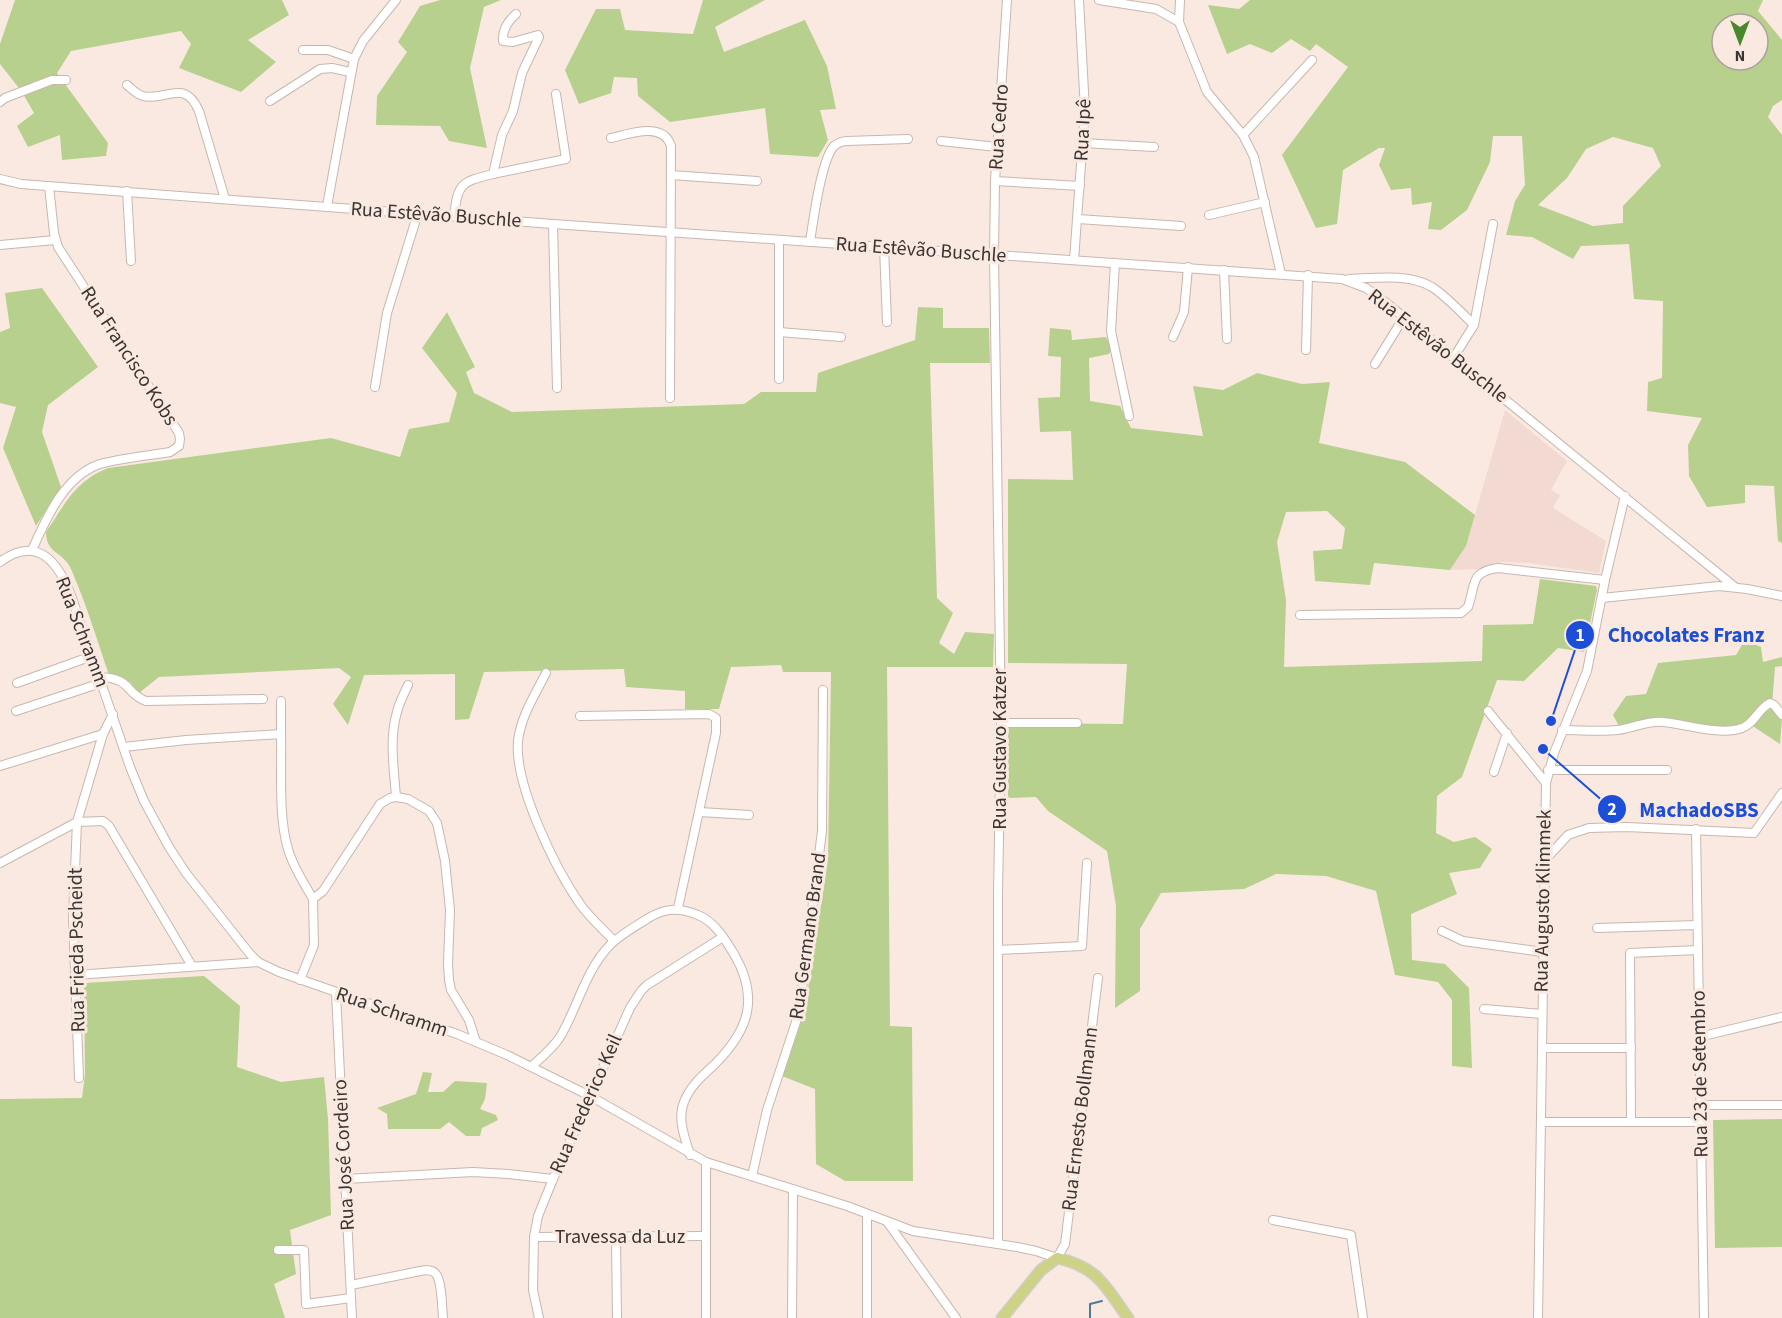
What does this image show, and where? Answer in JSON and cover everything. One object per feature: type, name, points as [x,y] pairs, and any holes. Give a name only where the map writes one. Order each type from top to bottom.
[{"type":"main road","points":[[1002,1318],[1046,1265],[1056,1258],[1080,1264],[1098,1276],[1128,1318]]},
{"type":"street","points":[[327,206],[354,58],[363,41],[396,0]]},
{"type":"street","name":"Rua Cedro","points":[[994,255],[995,181],[1007,0]]},
{"type":"street","name":"Rua Ipê","points":[[1074,260],[1085,94],[1079,0]]},
{"type":"street","points":[[1099,0],[1156,9],[1179,22]]},
{"type":"street","points":[[1180,0],[1179,22],[1207,92],[1243,135],[1254,158],[1281,274]]},
{"type":"street","points":[[493,174],[502,135],[513,111],[522,74],[539,37],[538,35],[513,42],[502,40],[507,24],[516,14]]},
{"type":"street","points":[[303,50],[328,50],[354,58]]},
{"type":"street","points":[[1243,135],[1312,60]]},
{"type":"street","points":[[270,101],[320,69],[332,68],[350,72]]},
{"type":"street","points":[[0,102],[52,80],[66,80]]},
{"type":"street","points":[[127,85],[136,94],[145,97],[177,92],[187,95],[194,102],[199,111],[225,199]]},
{"type":"street","points":[[454,216],[456,198],[461,187],[472,180],[566,159],[556,94]]},
{"type":"street","points":[[611,138],[648,130],[666,137],[671,146],[670,398]]},
{"type":"street","points":[[810,242],[819,189],[832,148],[847,141],[908,140]]},
{"type":"street","points":[[941,141],[997,147]]},
{"type":"street","points":[[1083,143],[1154,147]]},
{"type":"street","points":[[671,175],[757,181]]},
{"type":"street","name":"Rua Estêvão Buschle","points":[[0,179],[21,184],[553,224],[1342,279],[1366,288],[1404,316],[1736,587]]},
{"type":"street","points":[[995,181],[1080,186]]},
{"type":"street","name":"Rua Francisco Kobs","points":[[32,550],[42,527],[59,499],[79,476],[100,464],[170,452],[179,446],[180,439],[179,433],[62,254],[55,240],[49,186]]},
{"type":"street","points":[[128,191],[131,261]]},
{"type":"street","points":[[1209,215],[1265,202]]},
{"type":"street","points":[[375,387],[387,313],[418,213]]},
{"type":"street","points":[[1078,219],[1181,226]]},
{"type":"street","points":[[553,224],[557,388]]},
{"type":"street","points":[[1454,357],[1474,325],[1493,224]]},
{"type":"street","points":[[0,246],[55,240]]},
{"type":"street","points":[[778,240],[779,379]]},
{"type":"street","points":[[884,247],[887,322]]},
{"type":"street","name":"Rua Gustavo Katzer","points":[[994,255],[1001,723],[998,1244]]},
{"type":"street","points":[[1115,262],[1111,331],[1129,416]]},
{"type":"street","points":[[1173,337],[1184,312],[1188,267]]},
{"type":"street","points":[[1224,270],[1227,339]]},
{"type":"street","points":[[1306,350],[1308,275]]},
{"type":"street","points":[[1342,279],[1390,278],[1425,284],[1438,292],[1474,325]]},
{"type":"street","points":[[1375,364],[1404,316]]},
{"type":"street","points":[[779,332],[841,337]]},
{"type":"street","name":"Rua Augusto Klimmek","points":[[1538,1318],[1545,783],[1562,730],[1587,671],[1625,496]]},
{"type":"street","points":[[0,562],[19,551],[32,550]]},
{"type":"street","name":"Rua Schramm","points":[[32,550],[49,559],[61,572],[144,801],[173,854],[228,930],[258,962],[300,980],[476,1042],[532,1066],[706,1162],[927,1234],[1036,1251],[1056,1258]]},
{"type":"street","points":[[1707,586],[1710,581],[1711,567]]},
{"type":"street","points":[[1300,615],[1461,613],[1468,607],[1477,576],[1482,572],[1498,568],[1605,580]]},
{"type":"street","points":[[1602,597],[1707,586],[1736,587],[1782,596]]},
{"type":"street","points":[[17,682],[92,656]]},
{"type":"street","points":[[546,673],[520,730],[518,752],[523,778],[541,829],[567,882],[585,910],[614,941]]},
{"type":"street","points":[[16,711],[111,677],[124,682],[146,701],[263,699]]},
{"type":"street","points":[[396,796],[394,723],[408,686]]},
{"type":"street","name":"Rua Germano Brand","points":[[752,1176],[767,1110],[796,1022],[801,996],[822,831],[823,690]]},
{"type":"street","points":[[281,701],[283,820],[286,841],[292,860],[313,899],[314,945],[300,980]]},
{"type":"street","points":[[1562,730],[1619,730],[1654,722],[1665,722],[1690,728],[1737,729],[1748,725],[1762,708],[1772,703],[1782,715]]},
{"type":"street","points":[[1488,711],[1545,783]]},
{"type":"street","name":"Rua Frieda Pscheidt","points":[[79,1078],[73,918],[77,822],[103,734],[113,714]]},
{"type":"street","points":[[580,716],[713,715],[717,721],[700,812],[678,908]]},
{"type":"street","points":[[1001,723],[1077,723]]},
{"type":"street","points":[[1494,772],[1507,733]]},
{"type":"street","points":[[0,766],[103,734]]},
{"type":"street","points":[[124,747],[186,740],[281,734]]},
{"type":"street","points":[[1548,770],[1667,770]]},
{"type":"street","points":[[1544,861],[1561,841],[1583,829],[1627,827],[1754,833],[1782,793]]},
{"type":"street","points":[[313,899],[323,891],[376,809],[385,801],[396,796],[415,801],[429,811],[440,832],[450,910],[448,964],[451,990],[469,1020],[476,1042]]},
{"type":"street","points":[[700,812],[749,815]]},
{"type":"street","points":[[0,863],[77,822],[103,821],[109,826],[192,966]]},
{"type":"street","name":"Rua 23 de Setembro","points":[[1696,829],[1704,1318]]},
{"type":"street","points":[[998,950],[1082,946],[1087,863]]},
{"type":"street","points":[[532,1066],[556,1043],[592,970],[614,941],[650,917],[667,910],[678,908],[706,918],[723,937],[745,976],[749,991],[749,1006],[738,1035],[725,1053],[693,1087],[683,1104],[683,1131],[690,1155]]},
{"type":"street","points":[[1597,928],[1697,925]]},
{"type":"street","points":[[1442,932],[1463,941],[1543,952]]},
{"type":"street","name":"Rua Frederico Keil","points":[[540,1318],[533,1290],[534,1237],[538,1216],[630,1008],[641,991],[723,937]]},
{"type":"street","points":[[1631,1122],[1630,953],[1698,950]]},
{"type":"street","points":[[75,975],[258,962]]},
{"type":"street","name":"Rua Ernesto Bollmann","points":[[1056,1258],[1065,1244],[1098,978]]},
{"type":"street","name":"Rua José Cordeiro","points":[[336,993],[352,1318]]},
{"type":"street","points":[[1484,1009],[1542,1014]]},
{"type":"street","points":[[1699,1037],[1782,1017]]},
{"type":"street","points":[[1542,1048],[1631,1048]]},
{"type":"street","points":[[1700,1105],[1782,1105]]},
{"type":"street","points":[[1541,1122],[1701,1122]]},
{"type":"street","points":[[706,1162],[706,1318]]},
{"type":"street","points":[[345,1179],[464,1172],[508,1173],[553,1179]]},
{"type":"street","points":[[792,1318],[793,1189]]},
{"type":"street","points":[[867,1214],[867,1318]]},
{"type":"street","points":[[1273,1220],[1351,1235],[1363,1318]]},
{"type":"street","points":[[888,1223],[956,1318]]},
{"type":"street","name":"Travessa da Luz","points":[[534,1237],[706,1236]]},
{"type":"street","points":[[616,1237],[617,1318]]},
{"type":"street","points":[[278,1250],[304,1250],[306,1304],[351,1298]]},
{"type":"street","points":[[351,1285],[420,1270],[435,1272],[440,1281],[443,1318]]},
{"type":"shaded area","points":[[1505,410],[1567,461],[1551,490],[1560,495],[1553,508],[1606,541],[1599,573],[1529,563],[1502,562],[1477,569],[1450,570],[1466,546]]},
{"type":"green space","points":[[15,0],[282,0],[289,15],[248,40],[276,62],[241,92],[179,68],[191,44],[181,31],[71,51],[57,73],[108,143],[106,156],[62,160],[60,135],[28,147],[17,126],[34,113],[22,92],[0,64],[0,44]]},
{"type":"green space","points":[[440,0],[501,0],[484,7],[470,68],[487,148],[449,141],[440,126],[376,125],[377,96],[407,52],[398,42],[420,6]]},
{"type":"green space","points":[[703,0],[765,0],[715,27],[724,52],[805,20],[827,66],[836,109],[820,110],[828,140],[818,157],[770,154],[765,108],[670,122],[638,96],[637,78],[614,77],[611,93],[579,104],[565,70],[596,9],[620,9],[625,30],[693,34]]},
{"type":"green space","points":[[1250,0],[1763,0],[1759,12],[1710,12],[1710,72],[1770,72],[1770,26],[1782,40],[1782,100],[1773,106],[1768,117],[1782,135],[1782,543],[1778,541],[1774,486],[1745,485],[1745,503],[1707,507],[1689,476],[1688,445],[1702,418],[1647,411],[1648,382],[1662,378],[1663,301],[1634,299],[1629,244],[1581,246],[1573,259],[1532,237],[1506,235],[1515,201],[1525,185],[1522,136],[1493,136],[1490,162],[1467,210],[1441,230],[1428,229],[1432,202],[1412,205],[1411,188],[1391,190],[1379,165],[1385,148],[1379,148],[1343,170],[1337,224],[1316,228],[1282,155],[1348,67],[1316,44],[1310,51],[1291,39],[1272,53],[1250,44],[1227,54],[1208,5],[1239,9]],"holes":[[[1613,137],[1653,148],[1661,166],[1623,206],[1623,223],[1593,226],[1538,205],[1567,178],[1586,149]]]},
{"type":"green space","points":[[42,288],[98,367],[48,405],[42,432],[61,487],[36,526],[3,448],[16,407],[0,403],[0,332],[10,328],[5,293]]},
{"type":"green space","points":[[918,307],[943,308],[943,328],[989,328],[990,363],[930,363],[937,598],[953,613],[939,643],[954,654],[965,632],[994,634],[993,667],[887,667],[890,1026],[912,1027],[913,1181],[845,1181],[816,1164],[815,1089],[782,1076],[804,1014],[828,860],[831,672],[783,672],[781,665],[731,667],[719,709],[685,709],[685,691],[626,687],[624,669],[484,672],[469,719],[455,720],[455,674],[364,675],[348,725],[333,704],[351,677],[339,668],[159,677],[139,693],[130,682],[109,675],[71,569],[68,563],[52,549],[47,539],[46,532],[72,494],[87,480],[108,468],[331,438],[400,457],[409,429],[449,422],[457,393],[422,348],[447,312],[475,367],[466,372],[474,393],[512,412],[744,404],[761,392],[816,392],[818,373],[915,340]]},
{"type":"green space","points":[[1050,328],[1071,330],[1072,340],[1106,337],[1112,348],[1109,354],[1089,358],[1090,401],[1120,406],[1131,428],[1203,436],[1193,386],[1223,390],[1257,373],[1302,384],[1330,382],[1319,443],[1405,462],[1475,515],[1466,546],[1450,570],[1374,563],[1370,585],[1315,581],[1313,551],[1342,549],[1345,528],[1327,511],[1286,512],[1277,542],[1286,600],[1284,667],[1482,661],[1483,625],[1533,624],[1540,579],[1596,586],[1584,652],[1558,648],[1524,681],[1497,680],[1462,777],[1437,796],[1436,833],[1454,842],[1475,837],[1492,849],[1480,868],[1449,873],[1457,894],[1411,914],[1412,960],[1445,964],[1469,988],[1472,1068],[1452,1066],[1452,1000],[1438,982],[1395,975],[1376,891],[1326,876],[1276,874],[1244,889],[1161,893],[1140,929],[1140,991],[1115,1008],[1116,906],[1107,851],[1048,811],[1036,797],[1008,798],[1008,723],[1123,724],[1127,664],[1008,663],[1008,479],[1073,480],[1071,431],[1040,432],[1038,398],[1060,397],[1061,357],[1048,356]]},
{"type":"green space","points":[[1754,644],[1761,647],[1763,662],[1782,657],[1782,666],[1775,667],[1772,705],[1782,718],[1780,744],[1748,723],[1725,728],[1665,720],[1620,728],[1613,715],[1626,696],[1646,694],[1658,663],[1736,655],[1742,645]]},
{"type":"green space","points":[[204,976],[240,1006],[237,1067],[281,1082],[324,1077],[328,1119],[331,1215],[290,1230],[296,1274],[274,1284],[285,1318],[0,1318],[0,1099],[82,1098],[85,1074],[84,983]]},
{"type":"green space","points":[[423,1072],[432,1073],[428,1092],[443,1092],[455,1081],[487,1083],[485,1099],[480,1109],[496,1115],[498,1120],[482,1128],[480,1136],[466,1136],[449,1122],[440,1129],[388,1129],[387,1114],[377,1108],[416,1094]]},
{"type":"green space","points":[[1782,1119],[1782,1247],[1715,1248],[1713,1120]]},
{"type":"waterway","points":[[1090,1318],[1090,1304],[1102,1301]]},
{"type":"place","name":"Chocolates Franz","points":[[1551,721]]},
{"type":"place","name":"MachadoSBS","points":[[1543,749]]}]
